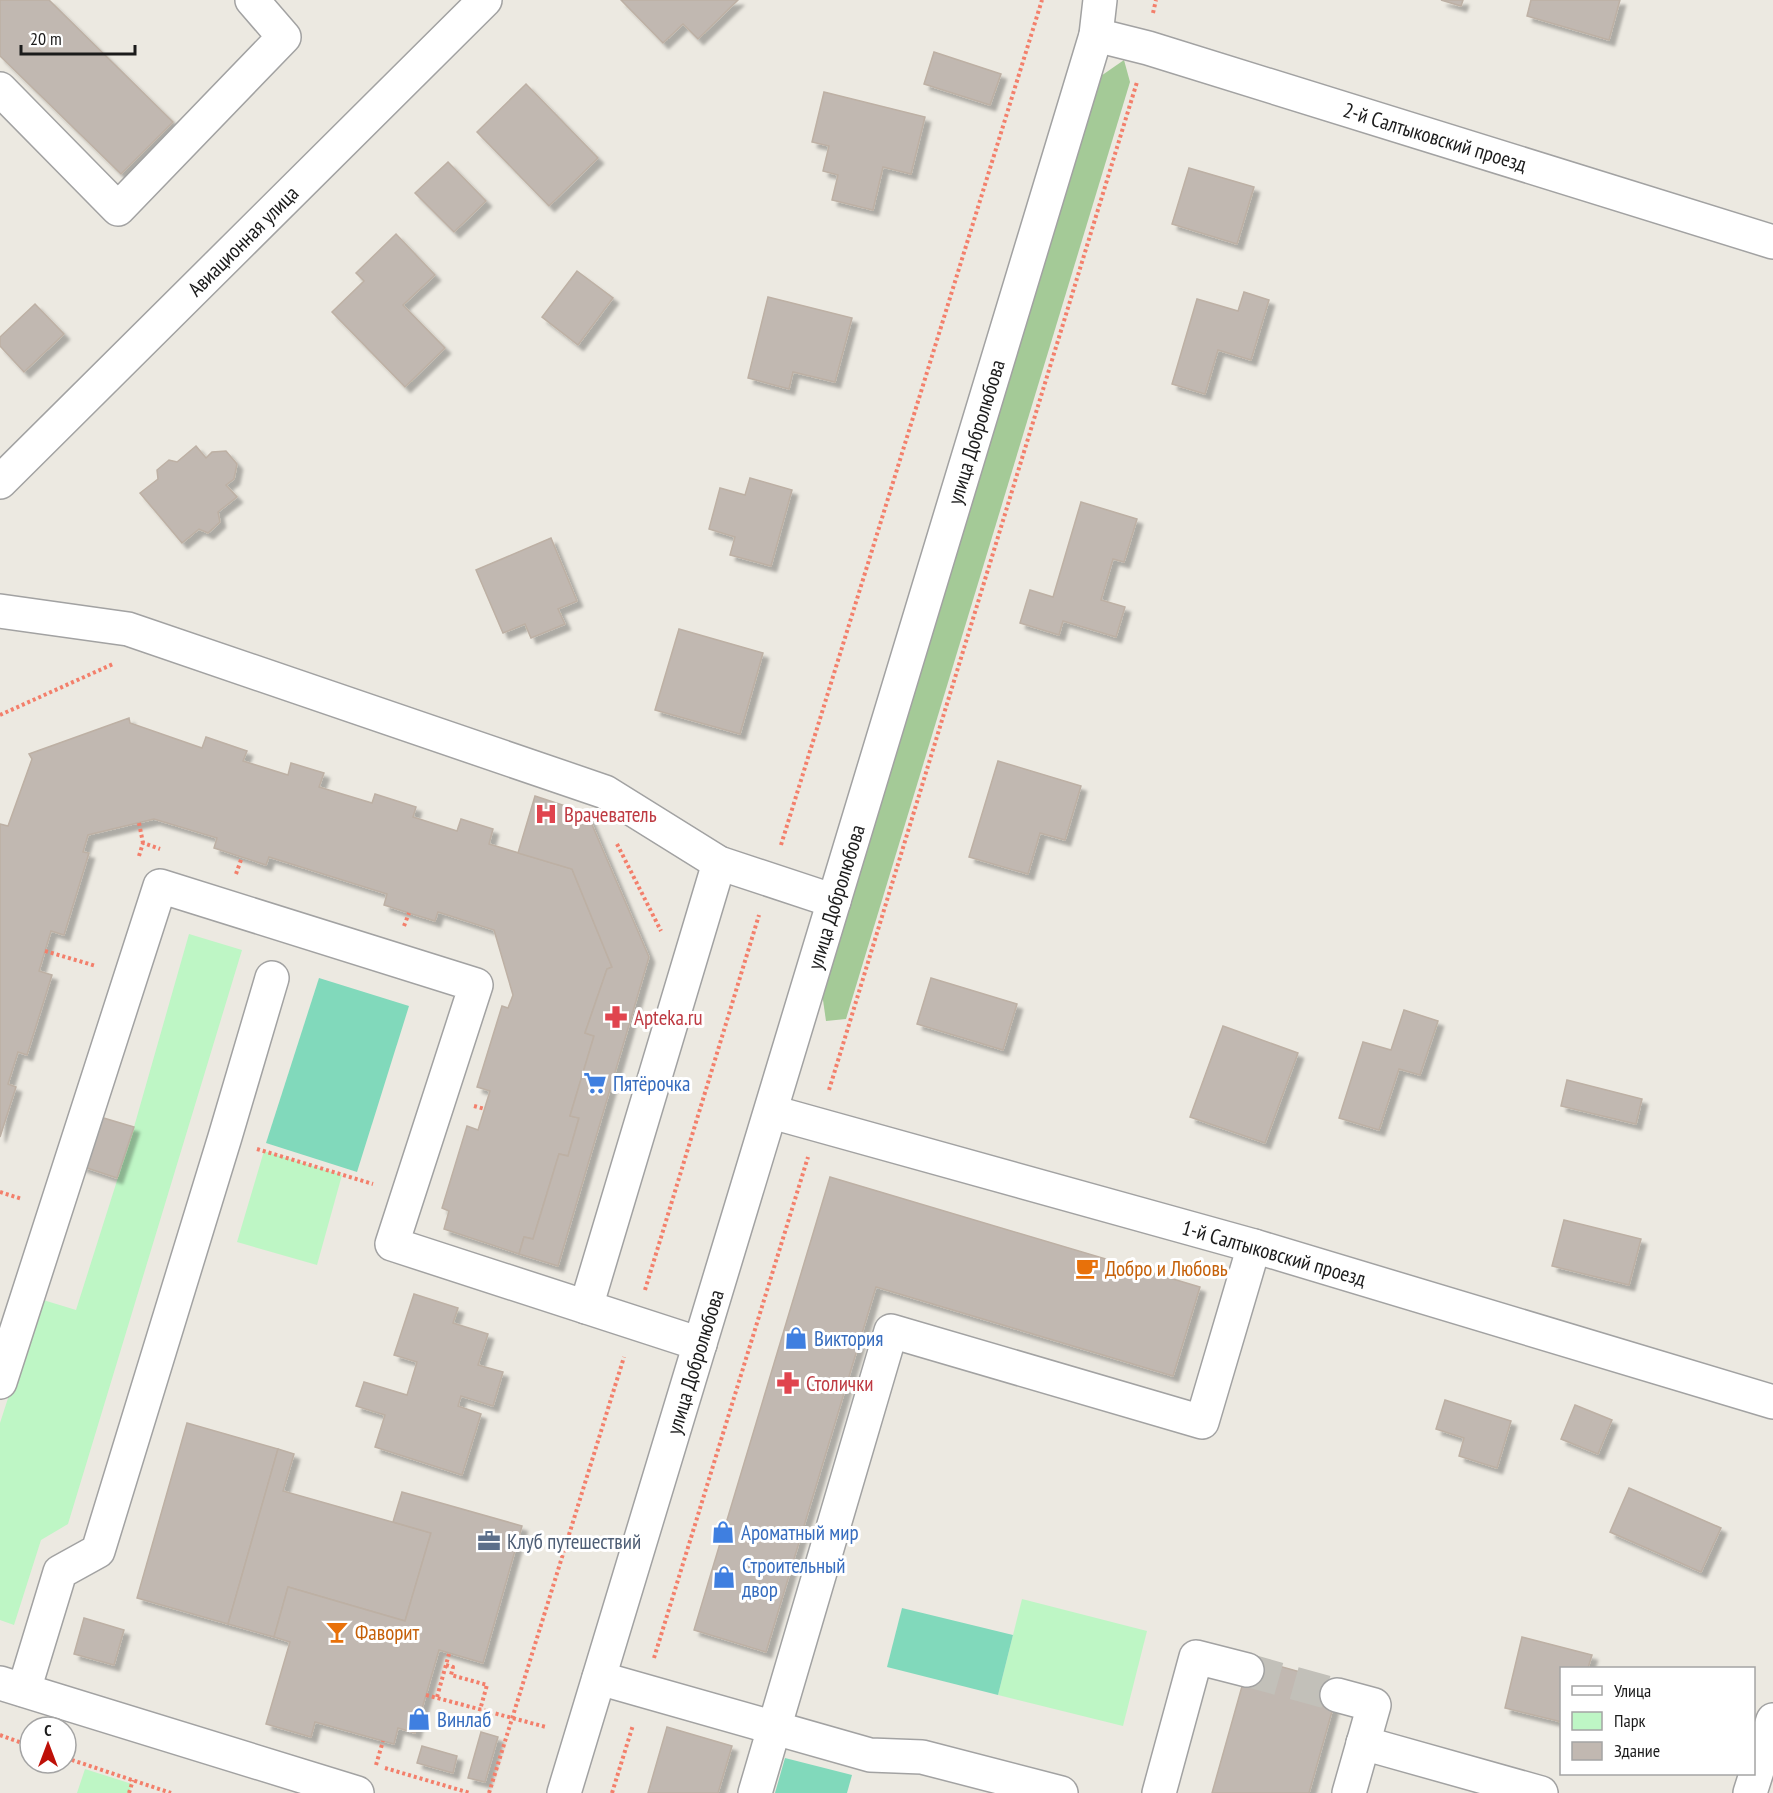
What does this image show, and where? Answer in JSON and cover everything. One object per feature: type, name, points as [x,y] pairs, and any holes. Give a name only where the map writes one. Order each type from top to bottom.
[{"type":"street","points":[[0,88],[118,209],[284,38],[252,0]]},
{"type":"street","name":"Авиационная улица","points":[[0,482],[485,0]]},
{"type":"street","name":"улица Добролюбова","points":[[564,1793],[772,1112],[1096,35],[1100,0]]},
{"type":"street","name":"2-й Салтыковский проезд","points":[[1096,35],[1148,48],[1773,242]]},
{"type":"street","points":[[0,611],[128,629],[594,788],[605,792],[719,863],[834,901]]},
{"type":"street","points":[[586,1307],[719,863]]},
{"type":"street","points":[[0,1382],[160,886],[476,985],[393,1244],[700,1344]]},
{"type":"street","points":[[272,978],[98,1551],[60,1572],[12,1686],[357,1793]]},
{"type":"street","name":"1-й Салтыковский проезд","points":[[772,1112],[1254,1246],[1773,1402]]},
{"type":"street","points":[[755,1793],[891,1331],[1202,1422],[1254,1246]]},
{"type":"street","points":[[1159,1793],[1196,1657],[1247,1670]]},
{"type":"street","points":[[599,1678],[870,1755],[922,1757],[1061,1793]]},
{"type":"street","points":[[1337,1695],[1374,1705],[1349,1793]]},
{"type":"street","points":[[1750,1793],[1773,1720]]},
{"type":"street","points":[[1363,1743],[1540,1793]]},
{"type":"path","points":[[612,1793],[1148,48],[1156,0]]},
{"type":"path","points":[[0,715],[116,663]]},
{"type":"path","points":[[139,823],[143,843]]},
{"type":"path","points":[[613,837],[662,931]]},
{"type":"path","points":[[236,874],[242,857]]},
{"type":"path","points":[[404,927],[409,913]]},
{"type":"path","points":[[45,951],[103,968]]},
{"type":"path","points":[[225,1137],[331,1172],[409,1193]]},
{"type":"path","points":[[0,1192],[29,1202]]},
{"type":"path","points":[[437,1697],[449,1654]]},
{"type":"path","points":[[446,1665],[453,1667],[451,1675],[488,1685],[480,1710]]},
{"type":"path","points":[[426,1695],[581,1737]]},
{"type":"path","points":[[0,1736],[18,1742]]},
{"type":"path","points":[[383,1741],[376,1766],[470,1793]]},
{"type":"path","points":[[78,1762],[171,1793]]},
{"type":"path","points":[[129,1793],[133,1780]]},
{"type":"green space","points":[[1124,60],[1130,82],[846,1019],[826,1021],[822,993],[1098,78]]},
{"type":"green space","points":[[189,934],[242,950],[68,1524],[41,1540],[14,1625],[0,1620],[0,1423],[40,1299],[76,1310],[134,1127]]},
{"type":"green space","points":[[319,978],[409,1006],[357,1172],[266,1143]]},
{"type":"green space","points":[[264,1151],[342,1175],[317,1265],[237,1242]]},
{"type":"green space","points":[[1022,1599],[1147,1631],[1123,1726],[998,1695]]},
{"type":"green space","points":[[902,1608],[1013,1635],[998,1695],[887,1667]]},
{"type":"green space","points":[[785,1758],[852,1775],[847,1793],[775,1793]]},
{"type":"green space","points":[[85,1769],[132,1784],[129,1793],[77,1793]]},
{"type":"building","points":[[0,0],[49,0],[173,122],[121,174],[0,56]]},
{"type":"building","points":[[621,0],[738,0],[698,39],[683,24],[663,43]]},
{"type":"building","points":[[1441,0],[1463,0],[1461,6]]},
{"type":"building","points":[[1531,0],[1620,0],[1609,40],[1527,16]]},
{"type":"building","points":[[934,52],[1001,74],[990,105],[924,84]]},
{"type":"building","points":[[526,84],[598,158],[549,206],[477,132]]},
{"type":"building","points":[[824,92],[925,117],[911,174],[883,167],[873,210],[832,200],[838,175],[823,171],[829,146],[812,142]]},
{"type":"building","points":[[448,162],[486,201],[454,232],[415,193]]},
{"type":"building","points":[[1189,168],[1254,187],[1237,244],[1172,224]]},
{"type":"building","points":[[396,234],[435,275],[403,305],[445,348],[405,387],[332,312],[364,281],[356,273]]},
{"type":"building","points":[[577,271],[613,298],[578,345],[542,317]]},
{"type":"building","points":[[1244,292],[1269,300],[1251,360],[1218,350],[1205,394],[1172,384],[1197,299],[1238,311]]},
{"type":"building","points":[[768,297],[852,318],[835,382],[793,372],[789,389],[748,378]]},
{"type":"building","points":[[35,304],[64,334],[24,372],[0,346],[0,337]]},
{"type":"building","points":[[196,446],[206,458],[212,452],[226,451],[237,464],[234,479],[226,485],[237,497],[218,512],[220,522],[208,533],[199,529],[182,543],[140,493],[158,479],[157,470],[169,460],[177,462]]},
{"type":"building","points":[[750,478],[792,490],[771,566],[730,555],[735,537],[709,529],[720,488],[745,495]]},
{"type":"building","points":[[1081,502],[1137,519],[1124,562],[1113,559],[1101,600],[1125,607],[1116,637],[1063,621],[1059,635],[1020,623],[1030,590],[1053,597]]},
{"type":"building","points":[[551,538],[577,601],[558,609],[565,624],[531,638],[525,624],[503,633],[476,570]]},
{"type":"building","points":[[679,629],[763,653],[740,734],[655,710]]},
{"type":"building","points":[[129,718],[130,723],[202,748],[206,737],[247,751],[243,761],[288,775],[291,763],[324,773],[319,787],[372,803],[375,794],[416,807],[413,817],[457,831],[461,819],[493,829],[489,844],[572,869],[612,967],[607,969],[585,1033],[594,1036],[570,1116],[579,1118],[568,1156],[559,1154],[533,1239],[524,1237],[519,1254],[444,1229],[449,1211],[442,1208],[467,1126],[478,1130],[490,1091],[477,1087],[502,1006],[508,1008],[513,995],[494,930],[438,912],[435,921],[384,905],[387,894],[269,857],[266,865],[214,848],[217,838],[154,819],[88,835],[83,852],[89,853],[64,935],[51,931],[39,971],[52,975],[27,1055],[18,1052],[8,1084],[16,1087],[0,1137],[0,824],[8,826],[32,759],[29,754]]},
{"type":"building","points":[[998,761],[1081,786],[1065,840],[1040,833],[1028,874],[969,857]]},
{"type":"building","points":[[535,796],[587,813],[649,957],[558,1266],[519,1254],[524,1237],[533,1239],[559,1154],[568,1156],[579,1118],[570,1116],[594,1036],[585,1033],[607,969],[612,967],[572,869],[518,853]]},
{"type":"building","points":[[931,978],[1017,1004],[1003,1050],[917,1024]]},
{"type":"building","points":[[1404,1010],[1438,1021],[1420,1075],[1399,1069],[1379,1130],[1339,1118],[1363,1042],[1391,1050]]},
{"type":"building","points":[[1223,1026],[1298,1053],[1265,1143],[1190,1117]]},
{"type":"building","points":[[1567,1080],[1642,1099],[1636,1124],[1561,1106]]},
{"type":"building","points":[[97,1116],[134,1127],[117,1178],[81,1166]]},
{"type":"building","points":[[830,1177],[1200,1287],[1173,1376],[876,1287],[766,1652],[694,1630]]},
{"type":"building","points":[[1564,1220],[1641,1239],[1629,1285],[1552,1266]]},
{"type":"building","points":[[414,1294],[458,1308],[453,1323],[488,1334],[478,1365],[503,1372],[493,1406],[461,1396],[458,1406],[481,1414],[462,1475],[375,1447],[385,1415],[356,1406],[364,1382],[407,1395],[417,1362],[394,1355]]},
{"type":"building","points":[[1445,1400],[1511,1421],[1497,1468],[1459,1456],[1464,1438],[1436,1429]]},
{"type":"building","points":[[1575,1405],[1612,1420],[1598,1454],[1561,1439]]},
{"type":"building","points":[[187,1423],[278,1449],[228,1624],[137,1598]]},
{"type":"building","points":[[278,1449],[294,1454],[283,1491],[431,1533],[405,1621],[288,1587],[274,1637],[228,1624]]},
{"type":"building","points":[[1629,1488],[1721,1528],[1701,1572],[1610,1532]]},
{"type":"building","points":[[402,1492],[522,1526],[483,1663],[439,1650],[415,1733],[398,1728],[394,1744],[315,1722],[311,1737],[266,1724],[290,1642],[274,1637],[288,1587],[405,1621],[431,1533],[393,1522]]},
{"type":"building","points":[[84,1618],[124,1630],[114,1665],[74,1654]]},
{"type":"building","points":[[1522,1637],[1592,1655],[1588,1667],[1560,1667],[1560,1722],[1505,1708]]},
{"type":"building","points":[[1250,1658],[1340,1683],[1309,1793],[1212,1793]]},
{"type":"building","points":[[667,1727],[732,1746],[718,1793],[648,1793]]},
{"type":"building","points":[[481,1732],[498,1737],[485,1782],[468,1778]]},
{"type":"building","points":[[422,1746],[457,1756],[453,1773],[417,1763]]},
{"type":"tunnel","points":[[1247,1670],[1337,1695]]},
{"type":"place","name":"Врачеватель","points":[[546,814]]},
{"type":"place","name":"Apteka.ru","points":[[616,1017]]},
{"type":"place","name":"Пятёрочка","points":[[595,1083]]},
{"type":"place","name":"Добро и Любовь","points":[[1087,1268]]},
{"type":"place","name":"Виктория","points":[[796,1338]]},
{"type":"place","name":"Столички","points":[[788,1383]]},
{"type":"place","name":"Ароматный мир","points":[[723,1532]]},
{"type":"place","name":"Клуб путешествий","points":[[489,1541]]},
{"type":"place","name":"Строительный двор","points":[[724,1577]]},
{"type":"place","name":"Фаворит","points":[[337,1632]]},
{"type":"place","name":"Винлаб","points":[[419,1719]]}]
